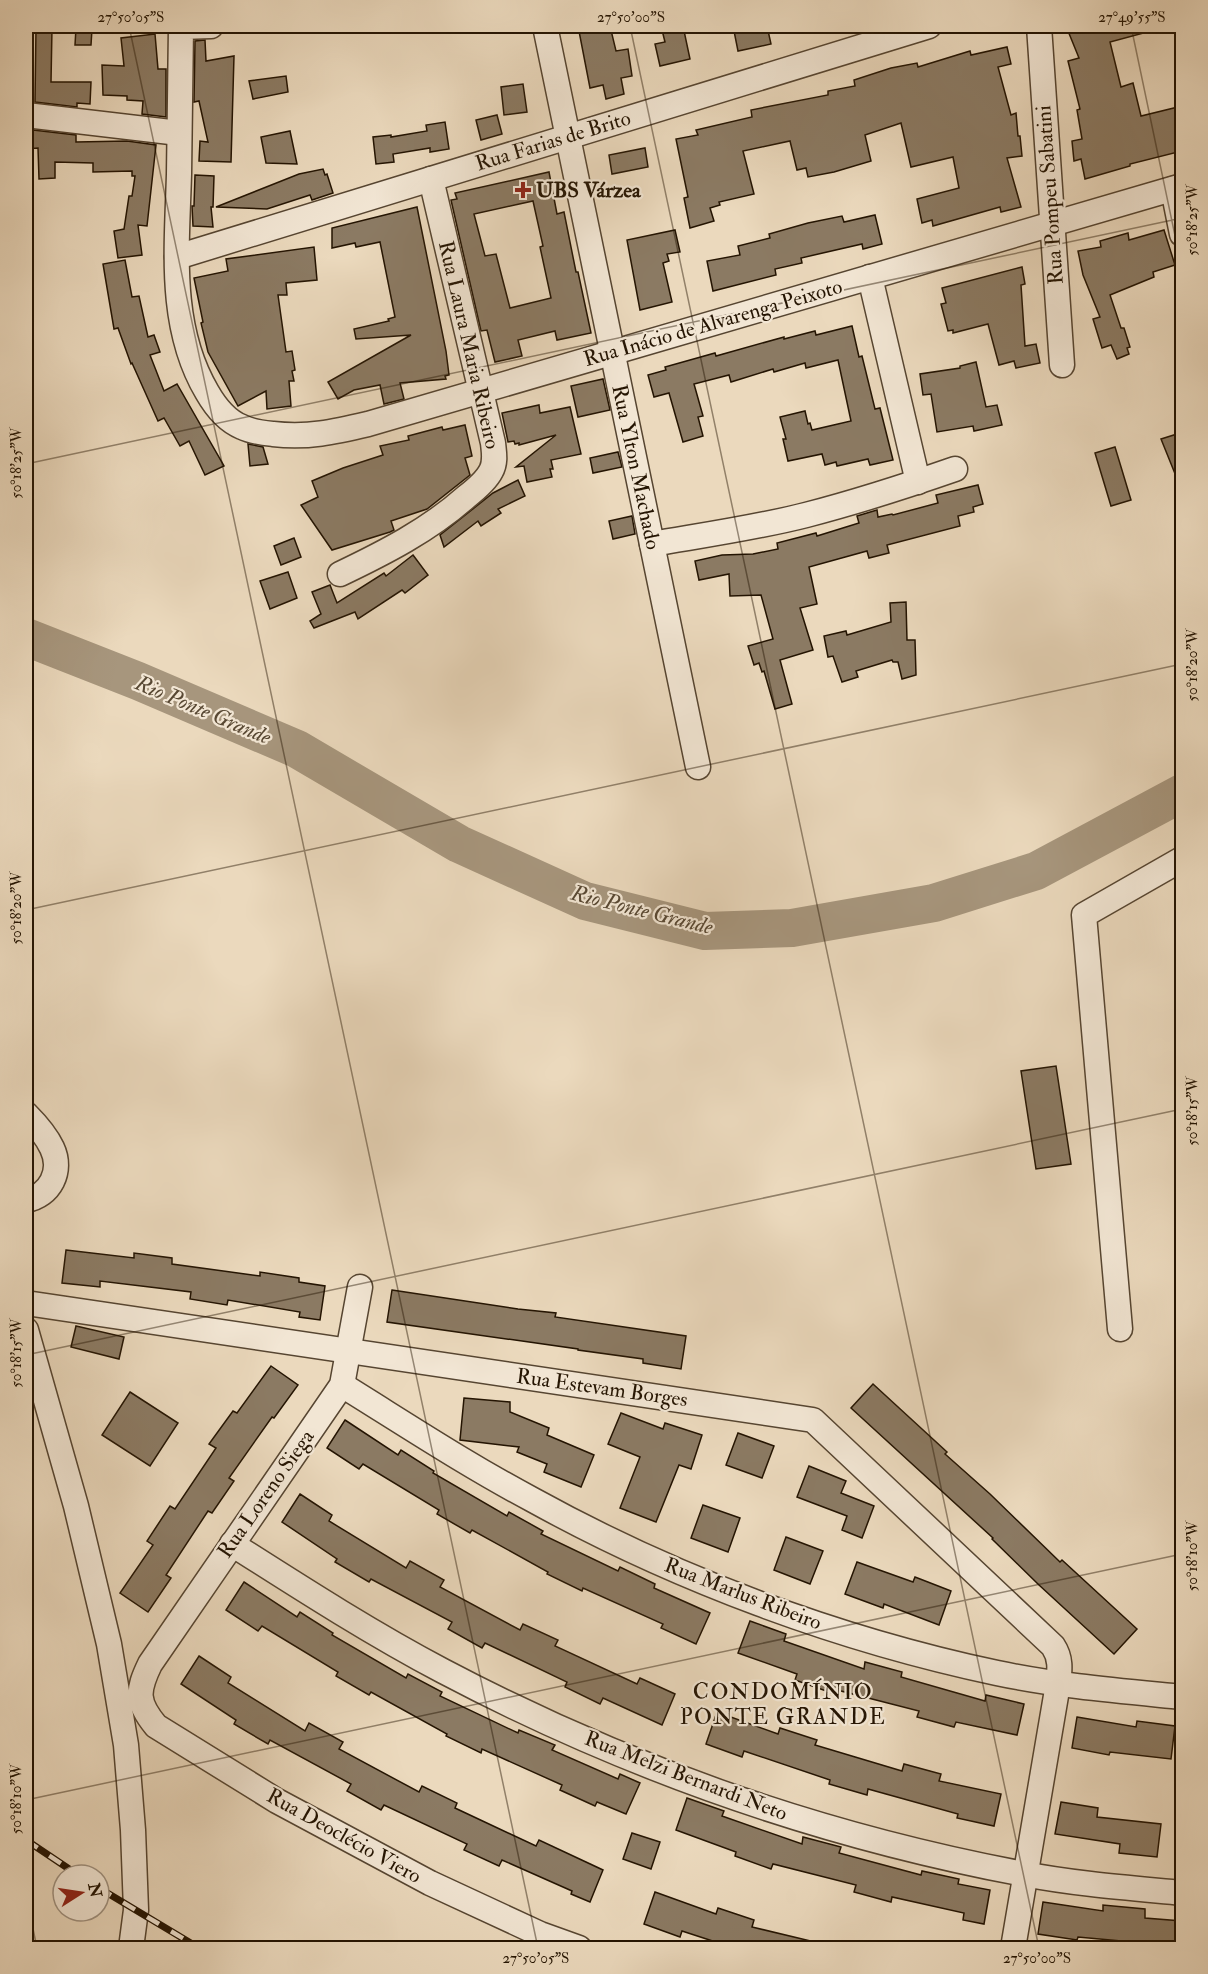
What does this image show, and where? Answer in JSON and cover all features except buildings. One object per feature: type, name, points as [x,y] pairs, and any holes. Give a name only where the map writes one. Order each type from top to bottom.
[{"type":"street","points":[[177,257],[181,27],[211,26]]},
{"type":"street","name":"Rua Ylton Machado","points":[[545,26],[698,767]]},
{"type":"street","name":"Rua Farias de Brito","points":[[177,257],[929,26]]},
{"type":"street","name":"Rua Pompeu Sabatini","points":[[1039,26],[1062,365]]},
{"type":"street","points":[[26,115],[179,133]]},
{"type":"street","name":"Rua Laura Maria Ribeiro","points":[[340,574],[393,548],[460,503],[480,485],[491,470],[495,459],[431,179]]},
{"type":"street","points":[[1178,188],[1182,234]]},
{"type":"street","name":"Rua Inácio de Alvarenga Peixoto","points":[[177,257],[178,307],[183,335],[192,364],[214,404],[230,420],[241,427],[256,432],[296,436],[327,433],[368,424],[1178,188]]},
{"type":"street","points":[[870,277],[918,482]]},
{"type":"street","points":[[652,544],[748,528],[804,515],[956,469]]},
{"type":"street","points":[[1119,1329],[1084,915],[1182,859]]},
{"type":"street","points":[[26,1114],[39,1127],[53,1150],[57,1167],[52,1182],[43,1193],[26,1200]]},
{"type":"street","name":"Rua Loreno Siega","points":[[140,1688],[150,1664],[342,1385],[360,1287]]},
{"type":"street","name":"Rua Estevam Borges","points":[[26,1303],[813,1420],[1053,1646],[1058,1654],[1060,1664],[1058,1684],[1013,1948]]},
{"type":"street","points":[[26,1330],[76,1506],[111,1656],[126,1745],[133,1830],[136,1910],[131,1948]]},
{"type":"street","name":"Rua Marlus Ribeiro","points":[[342,1385],[534,1501],[629,1549],[734,1594],[852,1635],[931,1658],[1058,1684],[1182,1697]]},
{"type":"street","name":"Rua Melzi Bernardi Neto","points":[[232,1544],[348,1617],[443,1671],[537,1717],[630,1758],[726,1794],[822,1825],[930,1854],[1026,1874],[1182,1893]]},
{"type":"street","name":"Rua Deoclécio Viero","points":[[140,1688],[146,1714],[156,1726],[277,1801],[430,1883],[540,1934],[579,1948]]},
{"type":"waterway","name":"Rio Ponte Grande","points":[[26,637],[138,681],[297,749],[459,844],[585,901],[705,931],[792,928],[934,903],[1036,871],[1182,793]]},
{"type":"railway","points":[[26,1840],[60,1863]]},
{"type":"railway","points":[[111,1895],[199,1948]]},
{"type":"place","name":"UBS Várzea","points":[[523,190]]},
{"type":"district","name":"CONDOMÍNIO PONTE GRANDE","points":[[783,1704]]}]
